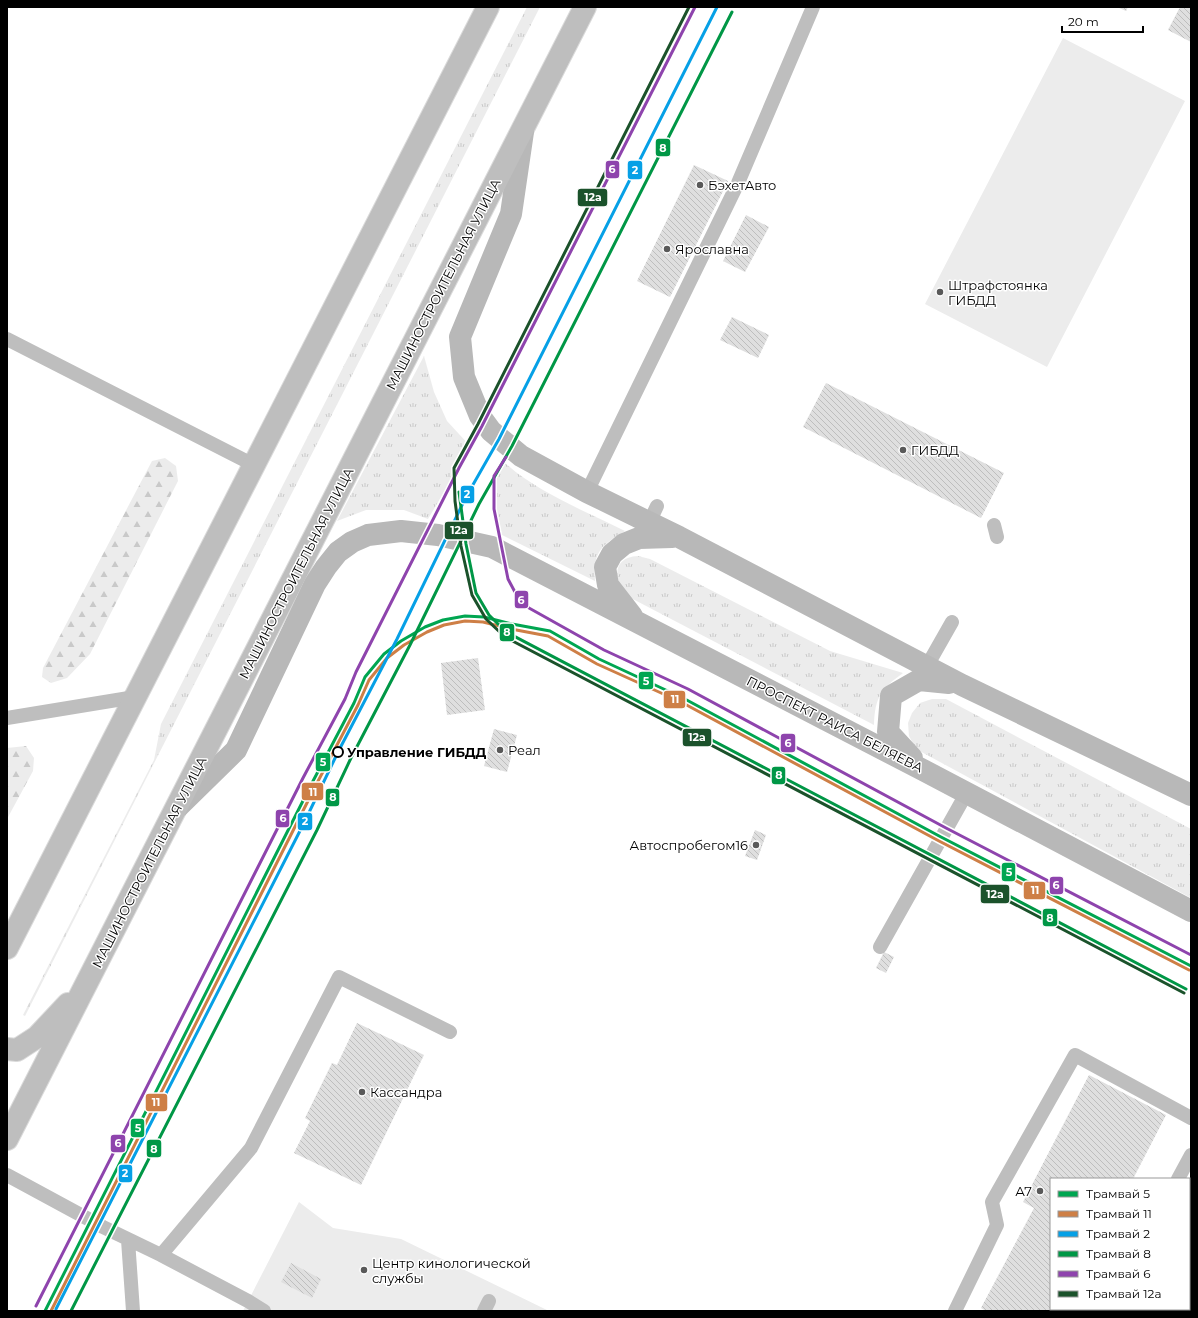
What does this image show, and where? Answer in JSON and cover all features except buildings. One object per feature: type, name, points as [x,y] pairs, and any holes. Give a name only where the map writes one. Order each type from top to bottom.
[{"type":"main road","points":[[7,948],[488,7]]},
{"type":"main road","name":"МАШИНОСТРОИТЕЛЬНАЯ УЛИЦА","points":[[7,1139],[584,7]]},
{"type":"main road","points":[[7,1049],[17,1050],[37,1037],[85,986]]},
{"type":"street","points":[[523,127],[511,214],[460,337],[464,377],[480,416],[491,431],[521,456],[587,492],[653,514],[679,538],[962,685],[1191,795]]},
{"type":"street","name":"ПРОСПЕКТ РАИСА БЕЛЯЕВА","points":[[174,812],[236,750],[315,584],[326,566],[338,552],[352,542],[368,535],[401,531],[438,535],[492,547],[923,770],[1191,912]]},
{"type":"street","points":[[636,621],[608,585],[605,567],[612,554],[624,544],[639,538],[679,538]]},
{"type":"street","points":[[923,770],[888,732],[891,696],[919,680],[962,685]]},
{"type":"lane","points":[[587,492],[738,184],[813,7]]},
{"type":"lane","points":[[7,339],[254,465]]},
{"type":"lane","points":[[927,666],[952,622]]},
{"type":"lane","points":[[7,718],[136,697]]},
{"type":"lane","points":[[880,947],[966,794]]},
{"type":"lane","points":[[161,1255],[251,1148],[338,977],[450,1032]]},
{"type":"lane","points":[[955,1311],[997,1225],[992,1202],[1075,1055],[1191,1118]]},
{"type":"lane","points":[[1179,1178],[1191,1155]]},
{"type":"lane","points":[[7,1175],[128,1240],[161,1255],[248,1301],[264,1311]]},
{"type":"lane","points":[[128,1240],[133,1311]]},
{"type":"green space","points":[[527,7],[540,7],[25,1016],[23,1015],[154,760],[161,724]]},
{"type":"green space","points":[[1063,38],[1185,101],[1047,367],[925,304]]},
{"type":"green space","points":[[424,356],[434,392],[447,421],[471,447],[428,519],[404,510],[366,510],[337,521]]},
{"type":"green space","points":[[165,458],[176,466],[178,481],[90,654],[67,678],[51,683],[42,677],[43,668],[152,461]]},
{"type":"green space","points":[[503,461],[530,482],[545,491],[625,531],[600,550],[595,563],[595,581],[502,535],[494,501],[493,485]]},
{"type":"green space","points":[[638,556],[650,559],[830,651],[903,673],[889,684],[881,694],[876,707],[874,725],[627,596],[622,590],[617,577],[619,565],[623,560],[629,557]]},
{"type":"green space","points":[[932,699],[946,699],[1191,829],[1191,898],[916,749],[909,736],[908,723],[912,713],[920,703]]},
{"type":"green space","points":[[26,746],[34,758],[33,771],[7,819],[7,748]]},
{"type":"green space","name":"Центр кинологической службы","points":[[299,1202],[333,1228],[401,1239],[549,1311],[243,1311]]},
{"type":"tram line","name":"12а","points":[[689,7],[478,424],[454,468],[455,501],[461,546],[472,595],[486,619],[505,637],[1184,993]]},
{"type":"tram line","name":"6","points":[[36,1306],[303,778],[345,699],[356,672],[459,468],[482,426],[695,7]]},
{"type":"tram line","name":"2","points":[[56,1309],[304,823],[338,752],[397,639],[466,497],[499,439],[717,7]]},
{"type":"tram line","name":"8","points":[[71,1311],[317,830],[351,758],[410,645],[479,504],[512,446],[732,12]]},
{"type":"tram line","name":"6","points":[[506,457],[494,476],[494,509],[508,579],[516,594],[529,608],[604,650],[688,689],[946,828],[1191,955]]},
{"type":"tram line","name":"8","points":[[459,492],[466,544],[476,593],[489,615],[506,632],[1186,989]]},
{"type":"tram line","name":"5","points":[[45,1311],[354,703],[365,677],[384,654],[401,641],[425,627],[443,620],[465,616],[484,617],[550,631],[599,659],[683,698],[941,837],[1191,966]]},
{"type":"tram line","name":"11","points":[[51,1311],[316,785],[358,705],[369,680],[387,658],[404,645],[427,632],[444,625],[465,621],[483,622],[548,636],[597,664],[681,702],[939,841],[1189,970]]},
{"type":"place","name":"БэхетАвто","points":[[700,185]]},
{"type":"place","name":"Ярославна","points":[[667,249]]},
{"type":"place","name":"Штрафстоянка ГИБДД","points":[[940,292]]},
{"type":"place","name":"ГИБДД","points":[[903,450]]},
{"type":"place","name":"Реал","points":[[500,750]]},
{"type":"place","name":"Управление ГИБДД","points":[[338,752]]},
{"type":"place","name":"Автоспробегом16","points":[[756,845]]},
{"type":"place","name":"Кассандра","points":[[362,1092]]},
{"type":"place","name":"А7","points":[[1040,1191]]},
{"type":"place","name":"Центр кинологической службы","points":[[364,1270]]}]
